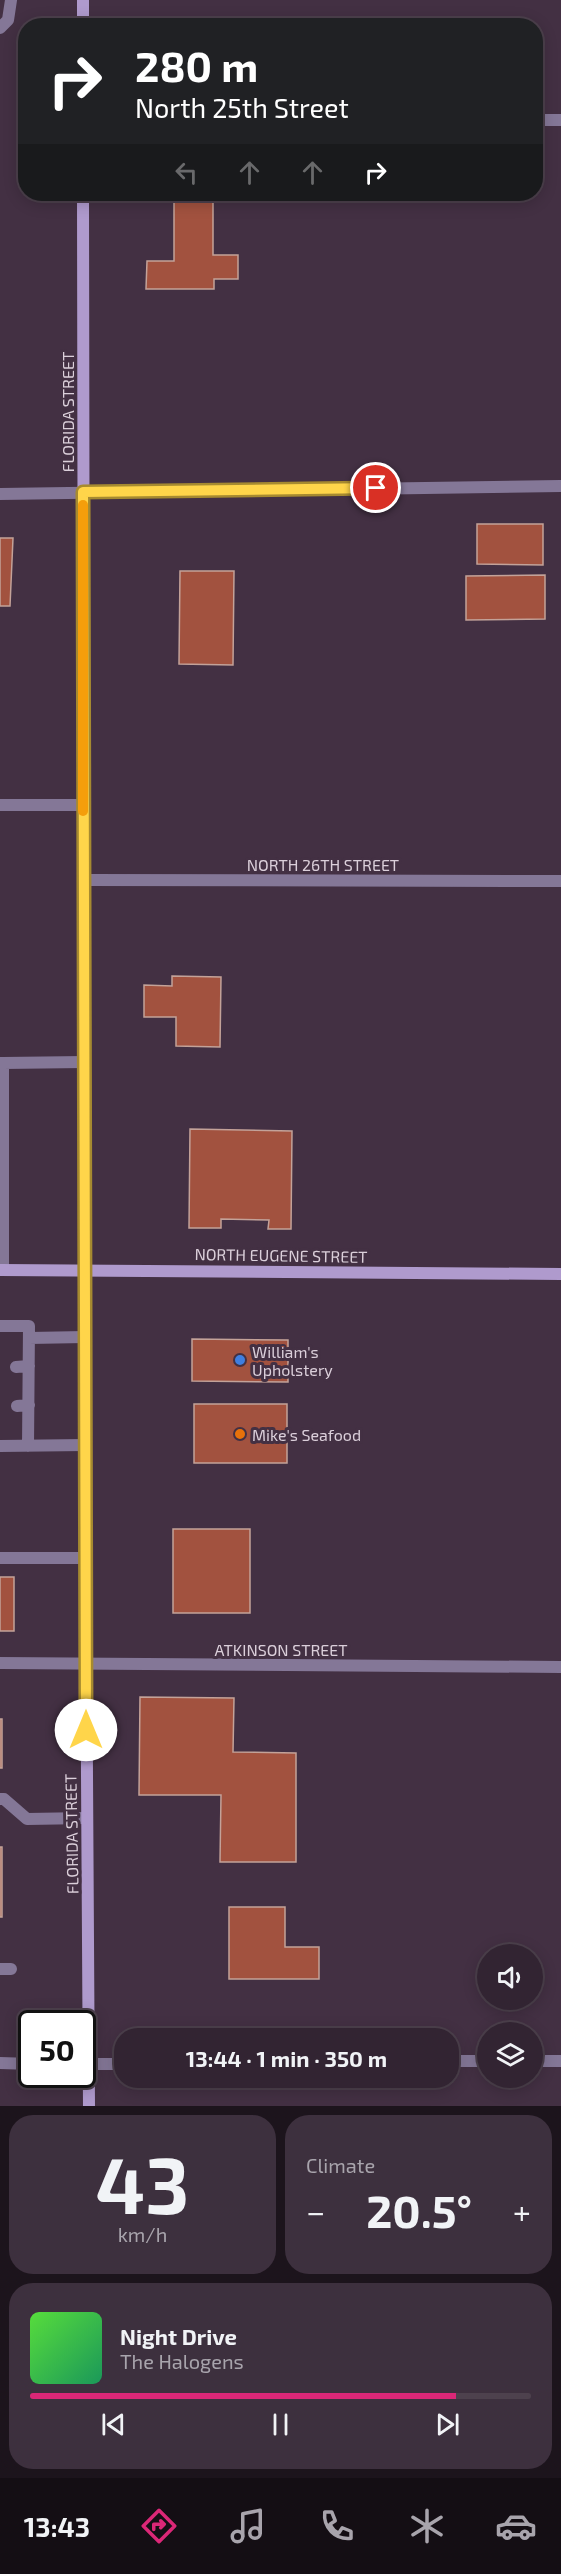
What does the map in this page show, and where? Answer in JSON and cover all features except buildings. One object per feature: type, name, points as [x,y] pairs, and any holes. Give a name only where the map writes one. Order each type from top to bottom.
[{"type":"main road","points":[[83,0],[83,18]]},
{"type":"main road","name":"FLORIDA STREET","points":[[83,201],[86,2010]]},
{"type":"main road","name":"NORTH EUGENE STREET","points":[[1,1270],[561,1274]]},
{"type":"main road","name":"FLORIDA STREET","points":[[88,2088],[89,2106]]},
{"type":"street","points":[[0,28],[8,20],[11,0]]},
{"type":"street","points":[[543,120],[561,120]]},
{"type":"street","points":[[0,494],[561,486]]},
{"type":"street","points":[[0,805],[83,805]]},
{"type":"street","name":"NORTH 26TH STREET","points":[[84,880],[561,881]]},
{"type":"street","points":[[1,1270],[1,1063],[84,1062]]},
{"type":"street","points":[[0,1326],[29,1326],[23,1366],[23,1406],[28,1446]]},
{"type":"street","points":[[29,1338],[85,1337]]},
{"type":"street","points":[[0,1446],[85,1445]]},
{"type":"street","points":[[0,1558],[85,1558]]},
{"type":"street","name":"ATKINSON STREET","points":[[0,1663],[561,1667]]},
{"type":"street","points":[[0,1799],[4,1799],[27,1819],[87,1818]]},
{"type":"street","points":[[459,2061],[477,2061]]},
{"type":"street","points":[[543,2061],[561,2061]]},
{"type":"street","points":[[0,2063],[18,2064]]},
{"type":"street","points":[[96,2064],[114,2064]]},
{"type":"slow traffic","points":[[83,505],[83,811]]},
{"type":"place","name":"William's Upholstery","points":[[240,1360]]},
{"type":"place","name":"Mike's Seafood","points":[[240,1434]]},
{"type":"route","points":[[86,1730],[83,492],[376,488]]}]
